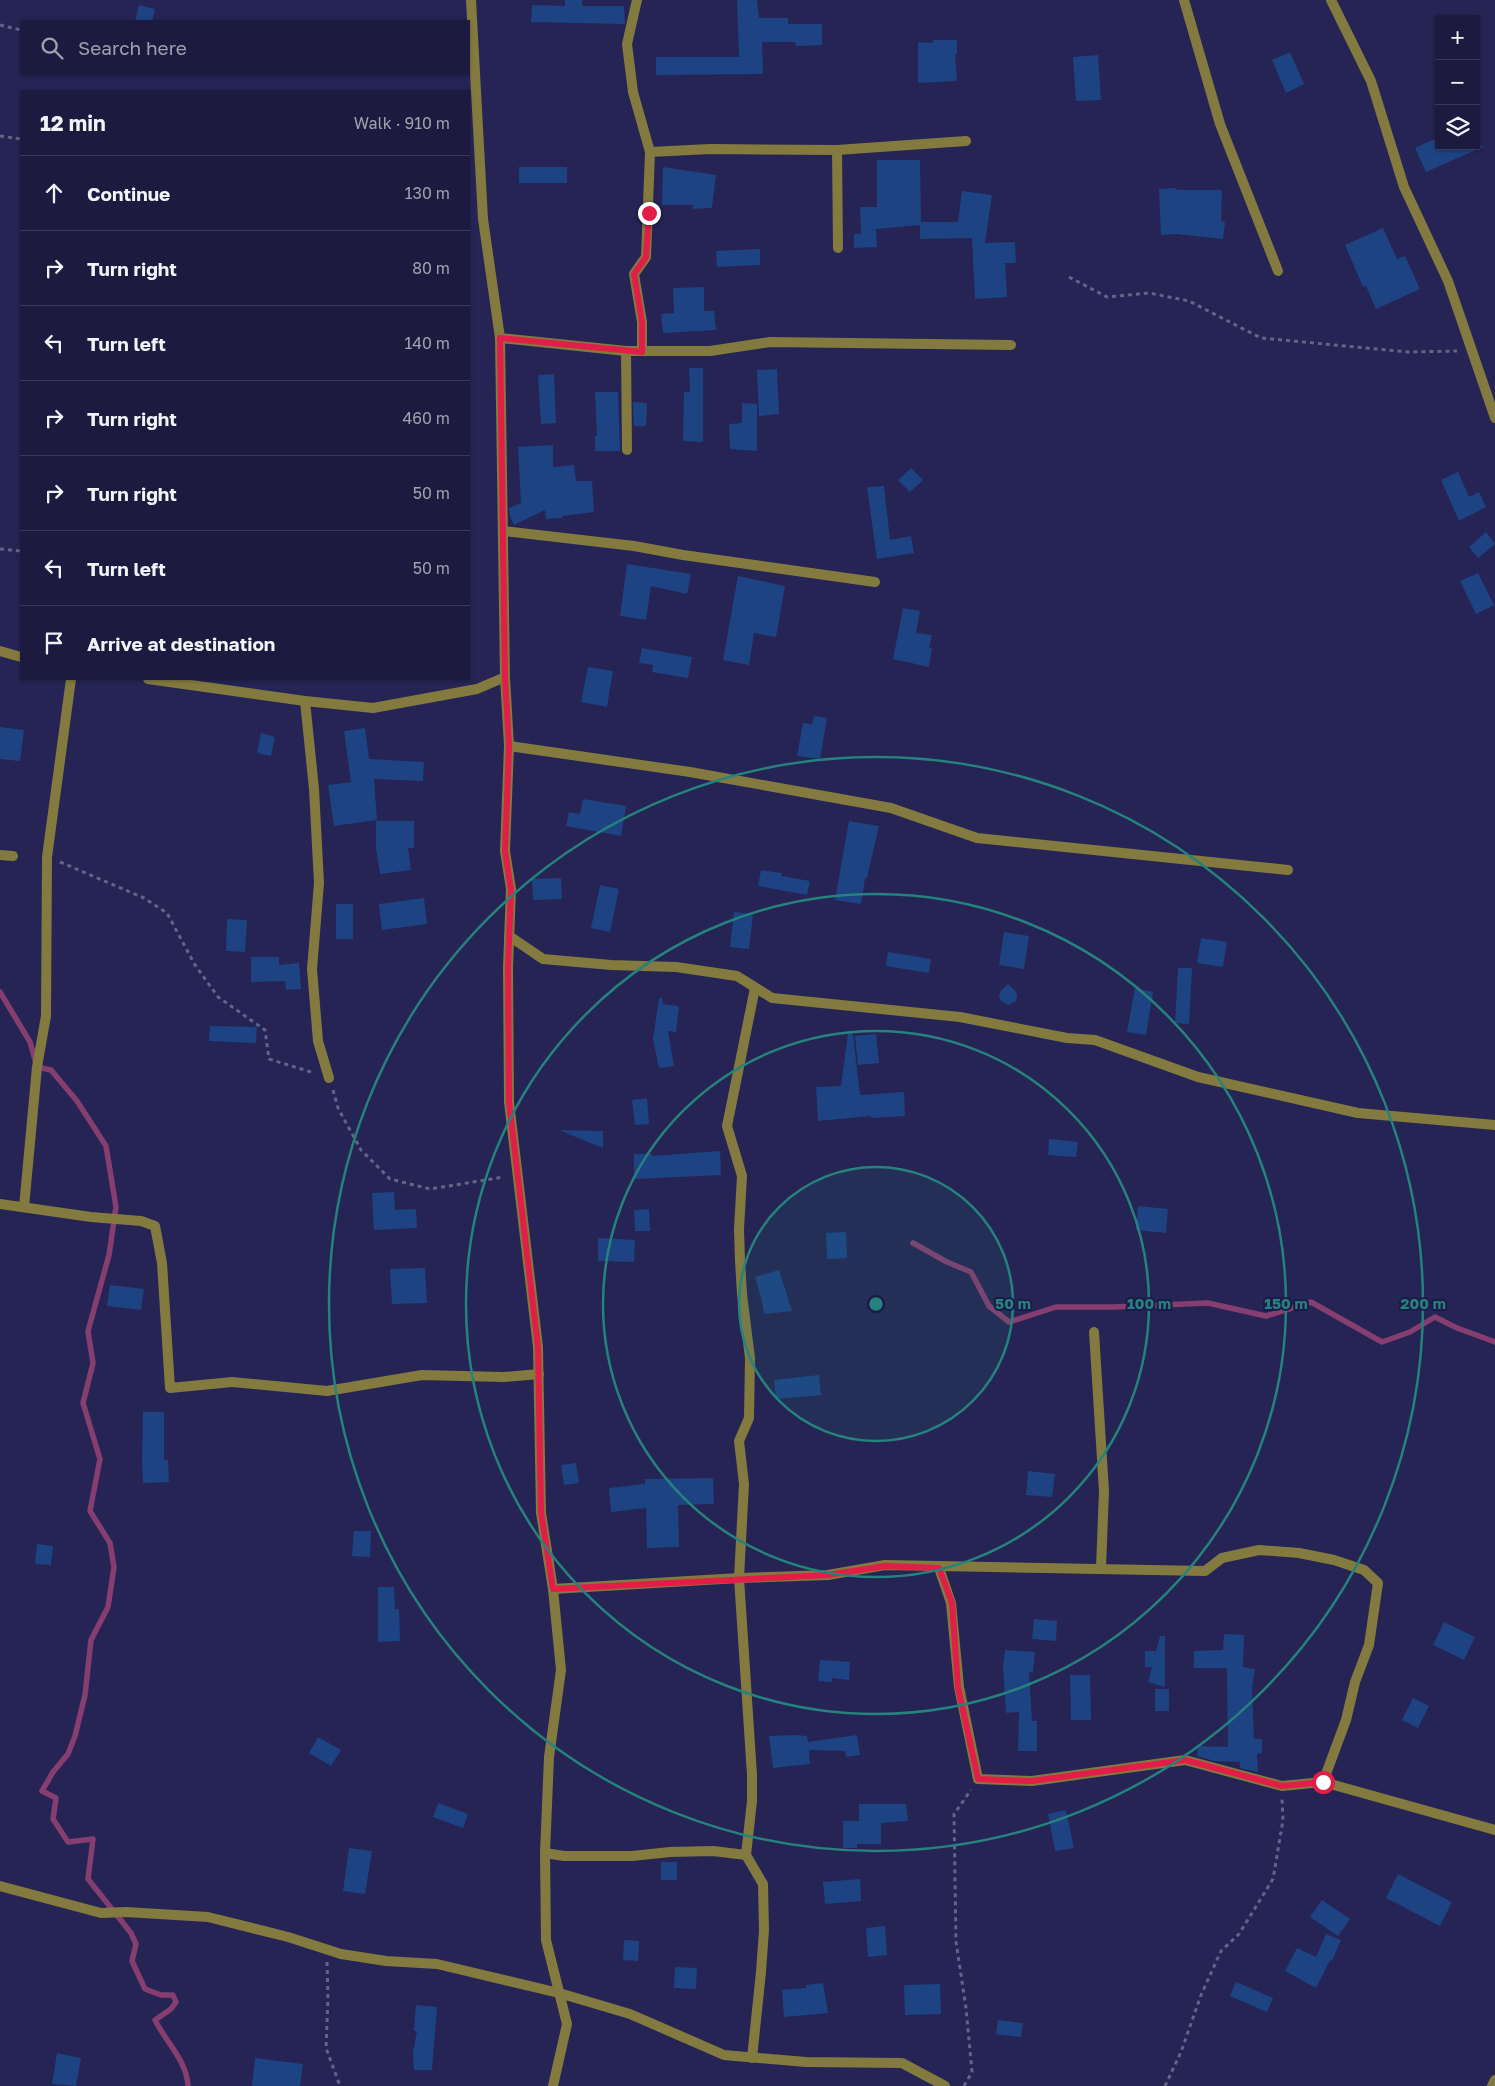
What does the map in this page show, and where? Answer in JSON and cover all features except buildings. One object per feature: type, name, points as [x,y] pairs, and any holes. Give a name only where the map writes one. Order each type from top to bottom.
[{"type":"street","points":[[471,0],[483,219],[500,338],[505,677],[509,746],[505,851],[511,890],[509,936],[509,1102],[538,1347],[541,1512],[553,1589],[561,1670],[549,1757],[545,1853],[546,1940],[566,2024],[553,2086]]},
{"type":"street","points":[[637,0],[627,44],[634,92],[650,152],[646,257],[634,274],[642,322],[642,352]]},
{"type":"street","points":[[1184,0],[1220,124],[1278,271]]},
{"type":"street","points":[[1331,0],[1371,81],[1404,187],[1448,281],[1495,418]]},
{"type":"street","points":[[650,152],[710,149],[837,150],[966,141]]},
{"type":"street","points":[[837,150],[838,248]]},
{"type":"street","points":[[500,338],[642,352],[710,351],[770,342],[1011,345]]},
{"type":"street","points":[[626,351],[627,450]]},
{"type":"street","points":[[503,531],[634,546],[683,555],[875,582]]},
{"type":"street","points":[[0,651],[20,657]]},
{"type":"street","points":[[155,680],[305,701],[373,708],[477,689],[505,677]]},
{"type":"street","points":[[24,1207],[37,1067],[46,1016],[48,857],[71,680]]},
{"type":"street","points":[[305,701],[314,789],[319,884],[312,969],[318,1041],[330,1078]]},
{"type":"street","points":[[509,746],[690,772],[890,808],[977,838],[1288,870]]},
{"type":"street","points":[[0,855],[13,856]]},
{"type":"street","points":[[509,936],[543,959],[610,965],[676,967],[736,976],[772,998],[960,1017],[1067,1038],[1095,1040],[1198,1077],[1358,1113],[1495,1125]]},
{"type":"street","points":[[752,2058],[762,1972],[764,1930],[763,1884],[746,1854],[752,1800],[752,1774],[739,1578],[744,1484],[739,1441],[749,1418],[750,1358],[742,1294],[740,1245],[742,1176],[727,1126],[755,988]]},
{"type":"street","points":[[0,1204],[91,1217],[141,1221],[155,1226],[162,1263],[170,1388],[232,1382],[327,1391],[422,1375],[504,1377],[539,1374]]},
{"type":"street","points":[[1094,1332],[1104,1491],[1101,1568]]},
{"type":"street","points":[[553,1589],[739,1578],[828,1575],[885,1566],[1205,1571],[1222,1558],[1259,1550],[1300,1553],[1334,1560],[1364,1570],[1378,1583],[1369,1645],[1323,1782]]},
{"type":"street","points":[[939,1568],[952,1603],[958,1687],[978,1779],[1032,1781],[1185,1760],[1282,1786],[1323,1782],[1495,1830]]},
{"type":"street","points":[[545,1853],[564,1856],[632,1856],[670,1852],[713,1851],[746,1854]]},
{"type":"street","points":[[0,1886],[101,1913],[126,1912],[208,1917],[288,1936],[340,1954],[386,1961],[437,1964],[559,1994],[630,2014],[724,2055],[806,2062],[902,2063],[945,2086]]},
{"type":"street","points":[[1492,2086],[1495,2080]]},
{"type":"path","points":[[0,25],[20,30]]},
{"type":"path","points":[[0,136],[20,139]]},
{"type":"path","points":[[1069,277],[1107,297],[1149,293],[1189,302],[1260,338],[1409,352],[1472,350]]},
{"type":"path","points":[[0,549],[20,551]]},
{"type":"path","points":[[48,857],[144,898],[166,913],[195,965],[218,997],[265,1030],[269,1059],[330,1078],[338,1108],[361,1150],[390,1179],[430,1189],[518,1174]]},
{"type":"path","points":[[964,2086],[972,2072],[966,2008],[956,1942],[954,1814],[978,1779]]},
{"type":"path","points":[[1165,2086],[1181,2052],[1201,1995],[1221,1951],[1239,1934],[1272,1878],[1283,1820],[1282,1786]]},
{"type":"path","points":[[326,1949],[328,1998],[326,2048],[340,2086]]},
{"type":"waterway","points":[[0,992],[30,1042],[37,1067],[51,1070],[77,1101],[106,1146],[116,1207],[109,1255],[88,1331],[93,1363],[83,1403],[100,1459],[90,1511],[110,1543],[114,1567],[108,1607],[91,1640],[85,1695],[75,1736],[68,1754],[53,1772],[42,1791],[56,1798],[53,1819],[68,1842],[93,1839],[88,1879],[131,1933],[136,1944],[132,1961],[145,1989],[161,1995],[173,1995],[176,2002],[171,2009],[155,2020],[180,2060],[187,2077],[188,2086]]},
{"type":"waterway","points":[[913,1243],[947,1262],[971,1272],[989,1306],[1009,1322],[1056,1307],[1114,1307],[1208,1303],[1266,1316],[1311,1302],[1382,1342],[1410,1332],[1435,1317],[1457,1328],[1495,1342]]},
{"type":"route","points":[[649,213],[646,257],[634,274],[642,322],[642,352],[500,338],[505,677],[509,746],[505,851],[511,890],[508,967],[509,1102],[538,1347],[541,1512],[553,1589],[739,1578],[828,1575],[885,1566],[939,1568],[952,1603],[958,1687],[978,1779],[1032,1781],[1185,1760],[1282,1786],[1323,1782]]}]
